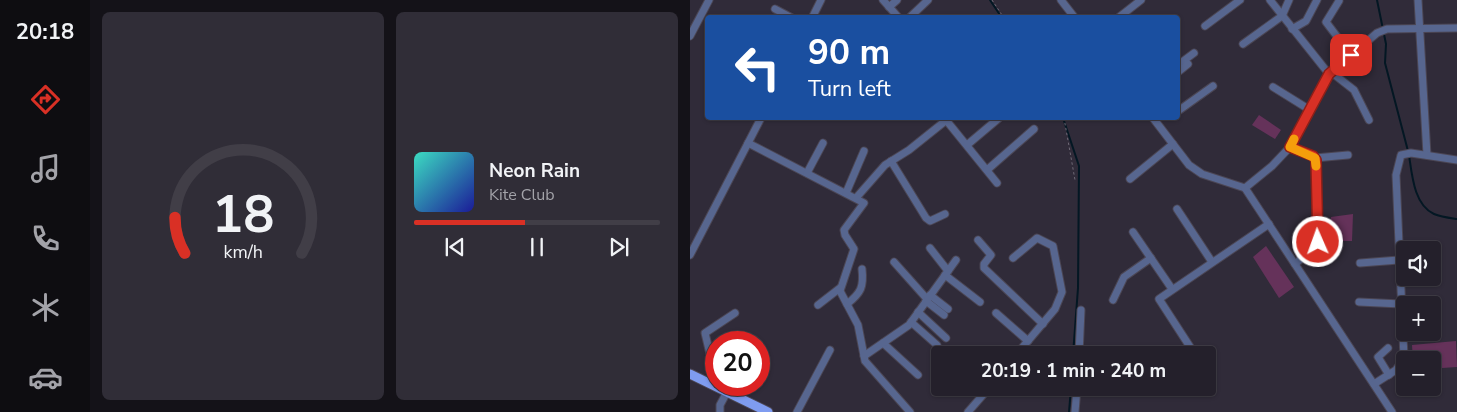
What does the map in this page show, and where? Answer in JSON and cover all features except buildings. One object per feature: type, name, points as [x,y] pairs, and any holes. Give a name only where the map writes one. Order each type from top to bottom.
[{"type":"main road","points":[[690,374],[705,381]]},
{"type":"main road","points":[[737,396],[768,412]]},
{"type":"street","points":[[690,36],[709,0]]},
{"type":"street","points":[[814,15],[821,0]]},
{"type":"street","points":[[883,0],[897,15]]},
{"type":"street","points":[[890,7],[897,0]]},
{"type":"street","points":[[912,15],[928,0]]},
{"type":"street","points":[[1062,0],[1073,15]]},
{"type":"street","points":[[1122,15],[1140,0]]},
{"type":"street","points":[[1205,26],[1240,0]]},
{"type":"street","points":[[1270,0],[1330,73],[1354,90],[1369,120]]},
{"type":"street","points":[[1243,44],[1282,16],[1289,0]]},
{"type":"street","points":[[1292,29],[1306,21],[1317,0]]},
{"type":"street","points":[[1418,0],[1427,154]]},
{"type":"street","points":[[1339,1],[1326,22],[1351,55]]},
{"type":"street","points":[[776,9],[787,15]]},
{"type":"street","points":[[1244,188],[1272,166],[1290,147],[1330,73],[1377,33],[1387,29],[1457,28]]},
{"type":"street","points":[[1180,64],[1194,53]]},
{"type":"street","points":[[1180,70],[1188,64]]},
{"type":"street","points":[[1180,110],[1212,86]]},
{"type":"street","points":[[1273,87],[1310,110]]},
{"type":"street","points":[[690,254],[760,120]]},
{"type":"street","points":[[856,198],[884,165],[909,150],[946,120]]},
{"type":"street","points":[[949,120],[997,183]]},
{"type":"street","points":[[967,145],[997,120]]},
{"type":"street","points":[[1154,120],[1189,165],[1202,174],[1244,188],[1392,412]]},
{"type":"street","points":[[987,170],[1034,129]]},
{"type":"street","points":[[748,143],[864,203],[844,230],[854,250],[840,288],[818,305]]},
{"type":"street","points":[[808,173],[823,143]]},
{"type":"street","points":[[1130,179],[1173,144]]},
{"type":"street","points":[[1290,147],[1315,158],[1348,155]]},
{"type":"street","points":[[846,193],[864,151]]},
{"type":"street","points":[[1398,241],[1396,175],[1401,155],[1411,153],[1427,154],[1457,160]]},
{"type":"street","points":[[1295,264],[1318,245],[1315,158]]},
{"type":"street","points":[[891,161],[928,220],[944,214]]},
{"type":"street","points":[[1177,209],[1212,262]]},
{"type":"street","points":[[1189,346],[1159,299],[1269,224]]},
{"type":"street","points":[[1133,232],[1172,289]]},
{"type":"street","points":[[1013,258],[1037,238],[1054,248],[1062,292],[1055,309],[1024,346]]},
{"type":"street","points":[[978,240],[991,255],[984,264],[984,268],[1043,324]]},
{"type":"street","points":[[930,248],[946,273],[980,302]]},
{"type":"street","points":[[1113,300],[1124,277],[1151,258]]},
{"type":"street","points":[[864,356],[906,328],[956,260]]},
{"type":"street","points":[[1360,263],[1396,260]]},
{"type":"street","points":[[894,262],[928,299],[946,312]]},
{"type":"street","points":[[847,304],[858,295],[863,285],[862,270]]},
{"type":"street","points":[[840,288],[858,325],[865,361],[910,412]]},
{"type":"street","points":[[1359,302],[1396,304]]},
{"type":"street","points":[[1080,346],[1082,310]]},
{"type":"street","points":[[918,312],[946,338]]},
{"type":"street","points":[[708,331],[735,313]]},
{"type":"street","points":[[996,313],[1028,341]]},
{"type":"street","points":[[911,322],[937,345]]},
{"type":"street","points":[[1374,384],[1396,370],[1404,358],[1403,341]]},
{"type":"street","points":[[883,343],[918,375]]},
{"type":"street","points":[[1388,348],[1378,357],[1388,375]]},
{"type":"street","points":[[797,412],[830,350]]},
{"type":"street","points":[[720,412],[721,396]]},
{"type":"street","points":[[968,412],[981,396]]},
{"type":"street","points":[[1075,412],[1076,396]]},
{"type":"path","points":[[992,0],[1002,15]]},
{"type":"path","points":[[1064,120],[1075,180]]},
{"type":"waterway","points":[[990,0],[1000,15]]},
{"type":"waterway","points":[[1377,0],[1386,44],[1385,63],[1408,151]]},
{"type":"waterway","points":[[1064,120],[1079,166],[1078,288],[1074,346]]},
{"type":"waterway","points":[[1409,155],[1415,189],[1422,204],[1434,214],[1457,219]]},
{"type":"waterway","points":[[1069,412],[1070,396]]},
{"type":"slow traffic","points":[[1294,139],[1290,147],[1313,156],[1316,160],[1316,166]]},
{"type":"route","points":[[1318,242],[1316,160],[1313,156],[1290,147],[1329,74],[1351,55]]}]
